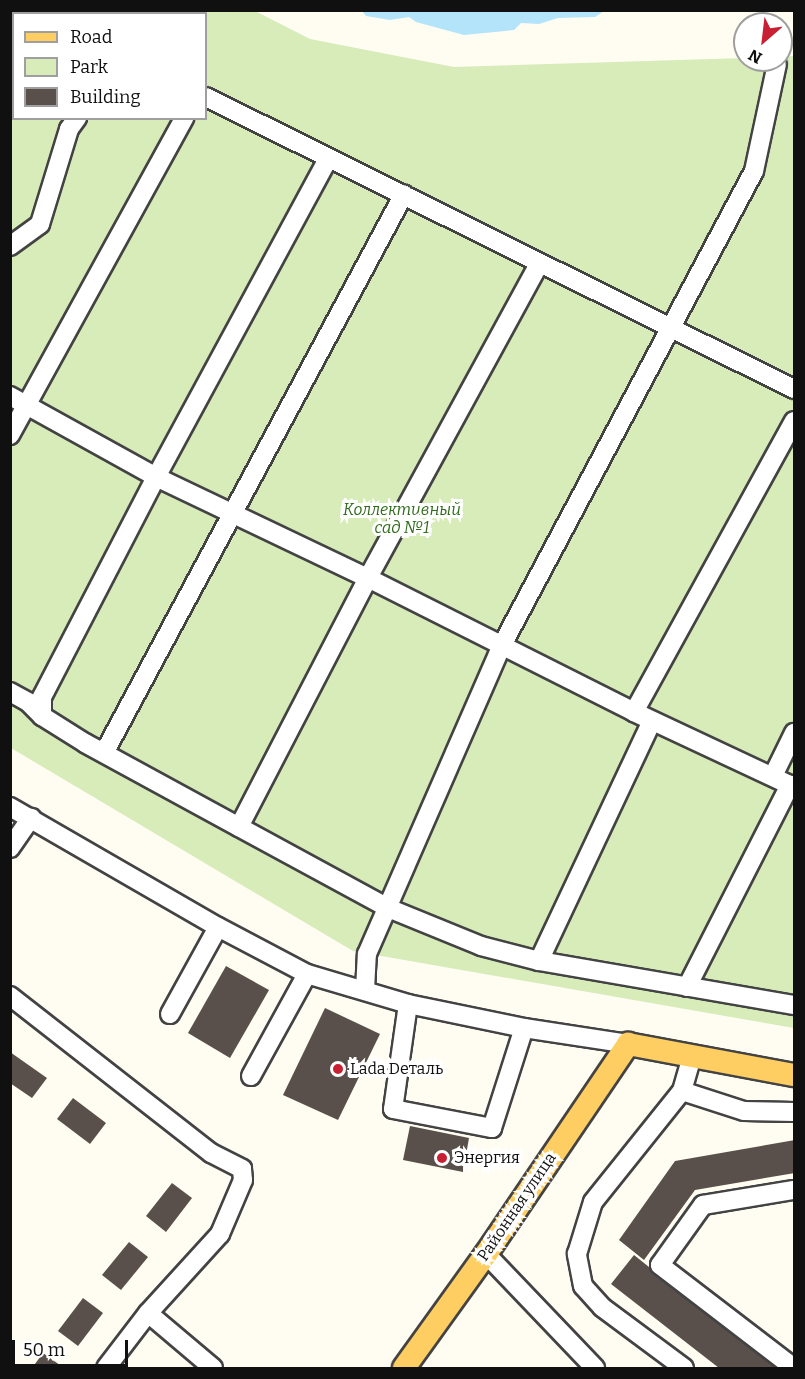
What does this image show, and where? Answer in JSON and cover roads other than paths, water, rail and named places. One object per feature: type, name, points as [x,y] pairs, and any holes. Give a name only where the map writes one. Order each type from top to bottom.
[{"type":"main road","points":[[628,1044],[795,1075]]},
{"type":"main road","name":"Районная улица","points":[[404,1368],[486,1254],[628,1044]]},
{"type":"street","points":[[365,990],[367,954],[501,647],[754,171],[775,72]]},
{"type":"street","points":[[207,98],[328,159],[404,194],[670,330],[795,389]]},
{"type":"street","points":[[10,246],[40,224],[69,129],[75,120]]},
{"type":"street","points":[[10,435],[183,120]]},
{"type":"street","points":[[42,716],[42,697],[156,477],[328,159]]},
{"type":"street","points":[[104,753],[404,194]]},
{"type":"street","points":[[239,827],[368,578],[539,264]]},
{"type":"street","points":[[10,396],[156,477],[232,511],[652,721],[792,786],[687,987]]},
{"type":"street","points":[[634,712],[795,421]]},
{"type":"street","points":[[10,692],[28,702],[42,716],[104,753],[388,908],[482,946],[539,961],[795,1005]]},
{"type":"street","points":[[539,961],[652,721]]},
{"type":"street","points":[[773,776],[795,733]]},
{"type":"street","points":[[10,807],[218,927],[307,974],[408,1004],[524,1028],[628,1044]]},
{"type":"street","points":[[10,849],[30,818]]},
{"type":"street","points":[[170,1014],[218,927]]},
{"type":"street","points":[[251,1076],[307,974]]},
{"type":"street","points":[[10,996],[211,1153],[242,1169],[243,1180],[220,1234],[148,1313],[106,1368]]},
{"type":"street","points":[[408,1004],[393,1109],[492,1128],[524,1028]]},
{"type":"street","points":[[684,1368],[602,1307],[583,1286],[576,1254],[593,1202],[682,1091],[692,1056]]},
{"type":"street","points":[[682,1091],[744,1111],[795,1112]]},
{"type":"street","points":[[794,1368],[660,1264],[703,1205],[795,1190]]},
{"type":"street","points":[[486,1254],[595,1368]]},
{"type":"street","points":[[148,1313],[213,1368]]},
{"type":"water","points":[[362,11],[604,11],[595,17],[558,18],[539,24],[521,23],[514,30],[464,35],[416,22],[409,17],[390,20],[366,16]]},
{"type":"place","name":"Lada Dеталь","points":[[338,1069]]},
{"type":"place","name":"Энергия","points":[[442,1158]]},
{"type":"park label","name":"Коллективный сад №1","points":[[402,519]]}]
